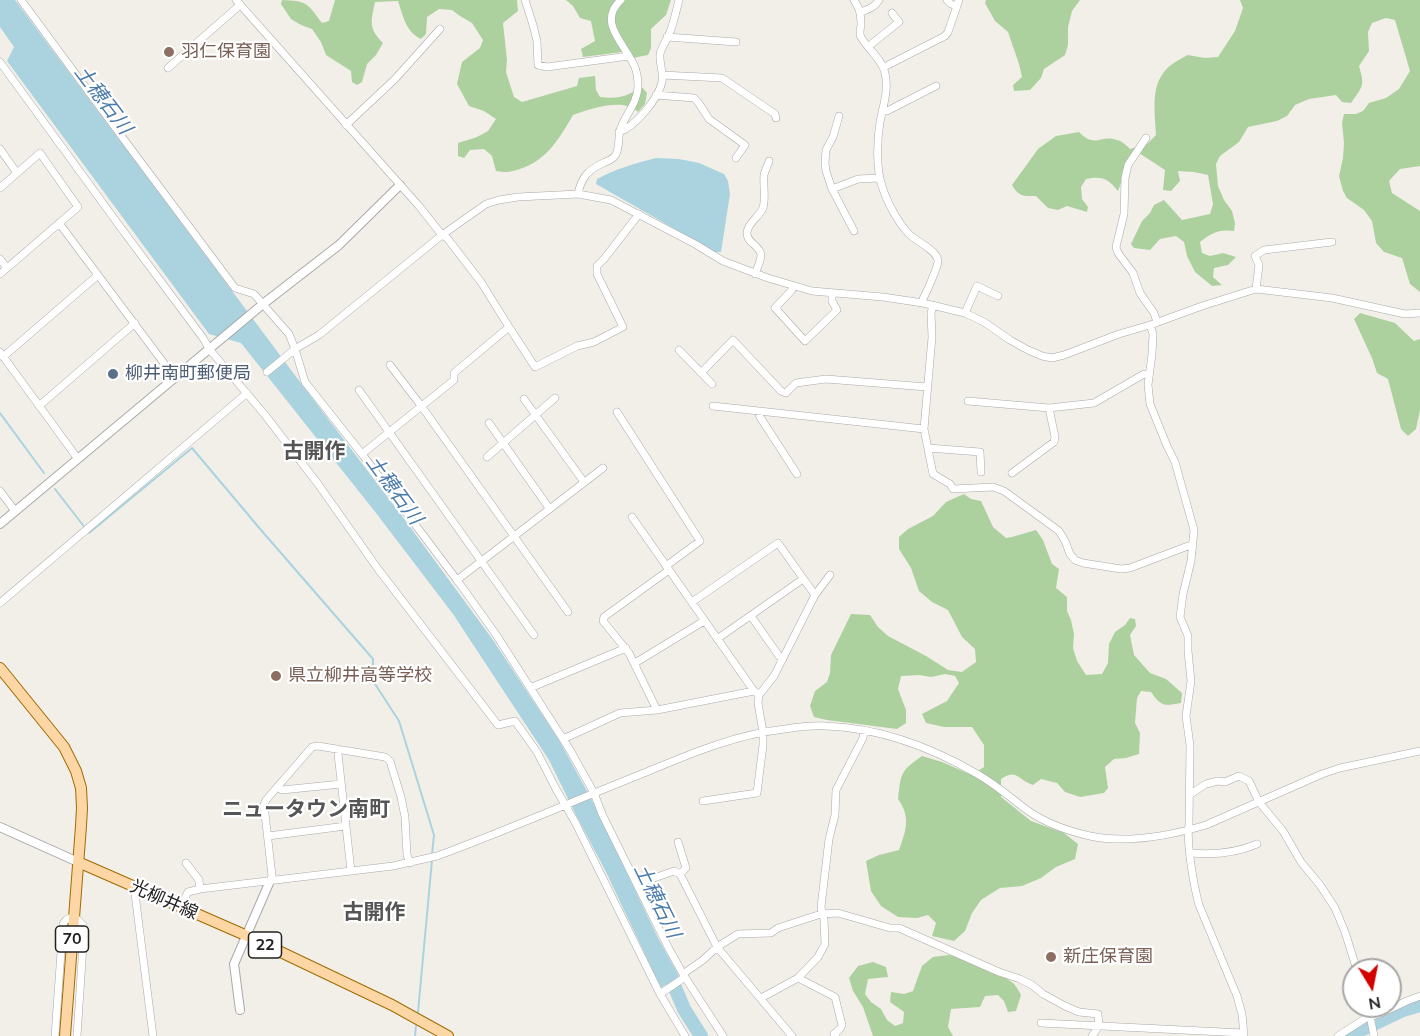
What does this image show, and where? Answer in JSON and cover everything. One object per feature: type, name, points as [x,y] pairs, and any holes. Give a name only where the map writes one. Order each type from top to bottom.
[{"type":"main road","points":[[0,668],[64,747],[76,771],[81,788],[82,808],[78,862]]},
{"type":"main road","name":"光柳井線","points":[[78,862],[245,935],[392,1005],[448,1036]]},
{"type":"main road","name":"70","points":[[65,1036],[78,862]]},
{"type":"street","points":[[21,0],[235,288],[254,294],[289,334],[305,382],[362,454],[495,633],[563,739],[593,793],[683,977],[723,1036]]},
{"type":"street","points":[[525,0],[537,41],[538,64],[547,67],[628,56]]},
{"type":"street","points":[[578,194],[585,174],[616,155],[623,123],[633,106],[638,89],[635,69],[621,45],[611,20],[614,8],[621,0]]},
{"type":"street","points":[[620,132],[642,115],[662,84],[660,55],[668,37],[678,0]]},
{"type":"street","points":[[854,0],[861,12],[860,34],[884,68],[886,75],[886,97],[878,141],[882,189],[907,232],[934,253],[938,259],[923,303]]},
{"type":"street","points":[[861,12],[871,8],[879,0]]},
{"type":"street","points":[[884,68],[945,36],[958,3],[951,4],[947,0]]},
{"type":"street","points":[[168,68],[238,3],[447,238],[481,282],[535,367],[623,327],[597,273],[597,266],[639,214]]},
{"type":"street","points":[[868,46],[899,22],[892,13]]},
{"type":"street","points":[[346,125],[395,79],[440,30]]},
{"type":"street","points":[[668,37],[736,42]]},
{"type":"street","points":[[0,62],[210,350],[247,393],[318,484],[378,569],[498,725],[515,721],[537,752],[685,1036]]},
{"type":"street","points":[[662,75],[722,78],[775,114],[776,118]]},
{"type":"street","points":[[882,111],[887,111],[936,86]]},
{"type":"street","points":[[656,95],[694,98],[709,119],[745,145],[736,158]]},
{"type":"street","points":[[839,116],[833,137],[826,150],[826,171],[832,189],[854,231]]},
{"type":"street","points":[[1041,1023],[1243,1034],[1242,1014],[1237,996],[1198,899],[1188,831],[1190,745],[1186,716],[1191,681],[1188,636],[1180,617],[1194,530],[1175,462],[1150,404],[1148,391],[1154,313],[1140,293],[1133,273],[1116,247],[1124,214],[1125,178],[1128,165],[1146,138]]},
{"type":"street","points":[[0,149],[17,173]]},
{"type":"street","points":[[0,188],[40,153],[78,207],[0,274]]},
{"type":"street","points":[[755,274],[761,254],[750,242],[747,229],[762,209],[765,174],[769,161]]},
{"type":"street","points":[[832,189],[858,179],[880,178]]},
{"type":"street","points":[[0,524],[263,304],[339,245],[400,185]]},
{"type":"street","points":[[267,372],[295,349],[319,335],[442,235],[486,204],[518,197],[578,194],[611,200],[723,261],[755,274],[812,291],[923,303],[965,314],[984,322],[1028,350],[1052,358],[1256,289],[1332,298],[1405,314],[1420,313]]},
{"type":"street","points":[[59,223],[175,378]]},
{"type":"street","points":[[1256,289],[1259,265],[1255,256],[1264,250],[1332,242]]},
{"type":"street","points":[[0,259],[7,268]]},
{"type":"street","points":[[78,459],[2,354],[98,275]]},
{"type":"street","points":[[793,286],[775,308],[805,341],[837,310],[832,301],[832,294]]},
{"type":"street","points":[[965,314],[977,286],[998,296]]},
{"type":"street","points":[[933,306],[924,429],[933,474],[951,484],[953,489],[993,487],[1004,491],[1059,531],[1070,554],[1075,560],[1083,563],[1121,569],[1130,568],[1193,546]]},
{"type":"street","points":[[39,406],[135,323]]},
{"type":"street","points":[[362,454],[454,380],[454,373],[509,327]]},
{"type":"street","points":[[700,373],[733,340],[781,391],[786,393],[796,383],[826,379],[927,387]]},
{"type":"street","points":[[679,350],[712,384]]},
{"type":"street","points":[[390,365],[422,406],[568,612]]},
{"type":"street","points":[[968,401],[1049,408],[1094,403],[1144,374],[1149,375]]},
{"type":"street","points":[[359,390],[534,635]]},
{"type":"street","points":[[0,603],[247,393]]},
{"type":"street","points":[[487,457],[555,398]]},
{"type":"street","points":[[524,399],[584,482]]},
{"type":"street","points":[[713,406],[924,429]]},
{"type":"street","points":[[1012,472],[1054,442],[1049,408]]},
{"type":"street","points":[[758,411],[797,474]]},
{"type":"street","points":[[617,412],[700,541],[604,617],[603,621],[626,648],[635,663],[657,710]]},
{"type":"street","points":[[489,423],[549,508]]},
{"type":"street","points":[[928,448],[980,452],[981,472]]},
{"type":"street","points":[[457,580],[603,468]]},
{"type":"street","points":[[0,491],[15,511]]},
{"type":"street","points":[[632,517],[757,693],[763,732],[757,793],[703,801]]},
{"type":"street","points":[[692,602],[778,543],[815,595]]},
{"type":"street","points":[[563,739],[620,713],[657,710],[757,693],[774,676],[815,595],[830,575]]},
{"type":"street","points":[[717,639],[803,579]]},
{"type":"street","points":[[751,616],[783,659]]},
{"type":"street","points":[[635,663],[704,621]]},
{"type":"street","points":[[530,688],[626,648]]},
{"type":"street","points":[[180,908],[188,892],[200,889],[393,866],[433,857],[695,752],[741,736],[763,732],[824,725],[864,730],[900,738],[924,747],[979,775],[1028,811],[1049,822],[1092,836],[1137,839],[1174,835],[1206,825],[1340,768],[1420,751]]},
{"type":"street","points":[[761,998],[798,978],[818,957],[825,944],[821,907],[829,839],[835,815],[836,790],[863,738],[864,730]]},
{"type":"street","points":[[240,1010],[234,964],[272,876],[264,805],[312,747],[318,746],[385,757],[390,761],[405,817],[407,855],[410,863]]},
{"type":"street","points":[[339,749],[351,871]]},
{"type":"street","points":[[1189,795],[1206,784],[1225,782],[1239,776],[1249,781],[1259,802],[1283,831],[1301,862],[1335,908],[1353,958]]},
{"type":"street","points":[[277,787],[282,790],[341,784]]},
{"type":"street","points":[[268,836],[346,826]]},
{"type":"street","points":[[0,827],[78,862]]},
{"type":"street","points":[[678,842],[686,868],[680,874]]},
{"type":"street","points":[[1191,853],[1211,855],[1245,849],[1257,844]]},
{"type":"street","points":[[186,863],[199,880],[200,889]]},
{"type":"street","points":[[637,884],[674,871],[680,874],[717,947],[792,1036]]},
{"type":"street","points":[[134,886],[153,1036]]},
{"type":"street","points":[[661,993],[717,947],[738,934],[771,933],[778,928],[822,914],[838,913],[890,928],[899,928],[1020,979],[1065,1006],[1079,1012],[1098,1014],[1099,1026],[1092,1036]]},
{"type":"street","points":[[55,1036],[63,924],[74,916],[83,925],[84,930],[77,1036]]},
{"type":"street","points":[[798,978],[835,997],[842,1025],[834,1035]]},
{"type":"street","points":[[1402,1004],[1420,996]]},
{"type":"street","points":[[1338,1036],[1366,1018]]},
{"type":"street","points":[[1370,1018],[1374,1034]]},
{"type":"green space","points":[[282,0],[306,4],[322,23],[329,21],[335,0],[517,0],[518,11],[503,23],[506,72],[514,97],[522,102],[577,86],[579,78],[595,76],[596,90],[600,97],[622,97],[642,87],[647,93],[645,104],[638,112],[625,105],[616,105],[597,107],[573,115],[551,148],[537,160],[514,171],[496,171],[492,156],[484,149],[470,150],[464,158],[458,156],[458,143],[488,131],[496,119],[484,111],[469,106],[457,84],[462,62],[480,48],[483,40],[472,23],[452,10],[439,9],[427,17],[426,34],[421,39],[408,28],[398,1],[375,2],[372,24],[375,33],[383,43],[367,64],[362,82],[357,85],[352,82],[351,71],[326,55],[312,29],[291,19],[281,4]]},
{"type":"green space","points":[[566,0],[671,0],[666,15],[651,29],[651,48],[648,55],[633,58],[622,52],[583,57],[581,49],[595,41],[591,21],[580,18],[573,6]]},
{"type":"green space","points":[[986,0],[1080,0],[1072,11],[1065,55],[1044,69],[1041,78],[1030,90],[1014,91],[1013,85],[1022,77],[1019,64],[1008,32],[995,21],[985,3]]},
{"type":"green space","points":[[1240,0],[1420,0],[1420,166],[1400,169],[1389,181],[1392,193],[1420,211],[1420,292],[1410,284],[1402,258],[1384,252],[1376,243],[1372,221],[1364,210],[1347,198],[1339,176],[1343,158],[1344,114],[1356,114],[1363,111],[1369,103],[1386,98],[1399,89],[1410,71],[1395,20],[1386,18],[1372,23],[1368,32],[1369,51],[1359,66],[1362,86],[1351,103],[1342,102],[1336,95],[1309,99],[1295,105],[1287,116],[1277,121],[1248,127],[1239,142],[1220,156],[1216,164],[1218,186],[1232,211],[1234,231],[1216,232],[1200,242],[1202,253],[1210,256],[1223,253],[1236,257],[1228,265],[1214,268],[1213,277],[1222,285],[1212,286],[1195,272],[1187,256],[1184,242],[1176,236],[1160,239],[1150,250],[1134,248],[1131,244],[1142,221],[1154,205],[1164,200],[1182,220],[1210,214],[1213,204],[1208,175],[1178,171],[1180,181],[1171,191],[1163,190],[1165,170],[1139,153],[1130,155],[1122,172],[1118,191],[1104,179],[1086,179],[1081,187],[1082,199],[1088,207],[1087,212],[1067,206],[1058,210],[1048,208],[1036,196],[1022,195],[1012,185],[1038,149],[1056,136],[1079,132],[1089,140],[1111,139],[1124,143],[1130,149],[1147,144],[1156,135],[1156,88],[1164,72],[1188,55],[1205,58],[1218,57],[1235,31],[1243,8]]},
{"type":"green space","points":[[1360,313],[1395,323],[1414,341],[1420,339],[1420,410],[1416,429],[1408,436],[1401,429],[1388,379],[1377,373],[1354,319]]},
{"type":"green space","points":[[964,494],[971,499],[981,501],[993,527],[1006,538],[1036,530],[1043,540],[1052,564],[1059,569],[1056,588],[1067,597],[1067,611],[1074,634],[1073,648],[1077,661],[1086,675],[1102,674],[1108,663],[1109,644],[1115,632],[1130,618],[1135,619],[1136,626],[1130,635],[1134,655],[1150,673],[1166,679],[1182,693],[1181,703],[1166,705],[1151,692],[1141,691],[1137,698],[1135,723],[1140,733],[1139,754],[1114,759],[1105,767],[1108,788],[1104,793],[1080,797],[1065,792],[1057,783],[1041,779],[1033,785],[1014,775],[1001,779],[1001,797],[1031,821],[1064,833],[1078,844],[1075,859],[1056,867],[1041,878],[1022,886],[1000,888],[981,900],[972,913],[965,931],[954,941],[932,936],[936,923],[928,915],[917,918],[898,917],[881,906],[871,891],[866,861],[899,850],[906,824],[905,812],[898,799],[900,784],[903,774],[915,761],[922,756],[972,775],[984,767],[984,745],[972,727],[944,727],[926,723],[922,714],[947,701],[959,683],[955,676],[945,674],[931,677],[901,676],[898,689],[906,710],[906,723],[897,729],[814,717],[810,706],[815,691],[827,682],[831,655],[851,614],[870,615],[888,636],[948,670],[962,672],[976,662],[975,649],[962,637],[948,610],[932,602],[919,591],[911,568],[899,549],[899,537],[908,529],[933,516],[946,502]]},
{"type":"green space","points":[[949,955],[982,966],[1013,983],[1021,995],[1016,1011],[1008,1012],[1004,1001],[998,995],[985,996],[980,1007],[951,1009],[948,1027],[953,1036],[873,1036],[863,1007],[853,991],[849,978],[858,966],[873,962],[886,967],[888,977],[868,979],[865,994],[895,1026],[903,1023],[904,1012],[890,1002],[891,992],[904,994],[913,991],[922,966],[933,957]]},
{"type":"water","points":[[0,0],[15,0],[493,640],[559,740],[594,804],[658,938],[679,976],[661,988],[549,760],[453,614],[241,343],[209,334],[7,61],[14,47],[0,27]]},
{"type":"water","points":[[656,158],[699,163],[724,174],[728,181],[730,194],[721,252],[715,252],[596,184],[597,179],[611,172]]},
{"type":"waterway","points":[[0,413],[44,473]]},
{"type":"waterway","points":[[55,489],[89,533],[192,448],[373,659],[373,664],[366,670],[399,721],[434,835],[432,854]]},
{"type":"waterway","points":[[418,1012],[432,860]]},
{"type":"waterway","name":"土穂石川","points":[[668,971],[684,1009],[701,1036]]},
{"type":"waterway","name":"土穂石川","points":[[1348,1036],[1403,1010],[1420,1005]]},
{"type":"waterway","points":[[415,1036],[416,1026]]},
{"type":"place","name":"羽仁保育園","points":[[169,52]]},
{"type":"place","name":"柳井南町郵便局","points":[[113,374]]},
{"type":"place","name":"県立柳井高等学校","points":[[276,676]]},
{"type":"place","name":"新庄保育園","points":[[1051,957]]},
{"type":"district","name":"古開作","points":[[314,452]]},
{"type":"district","name":"ニュータウン南町","points":[[306,810]]},
{"type":"district","name":"古開作","points":[[374,913]]}]
